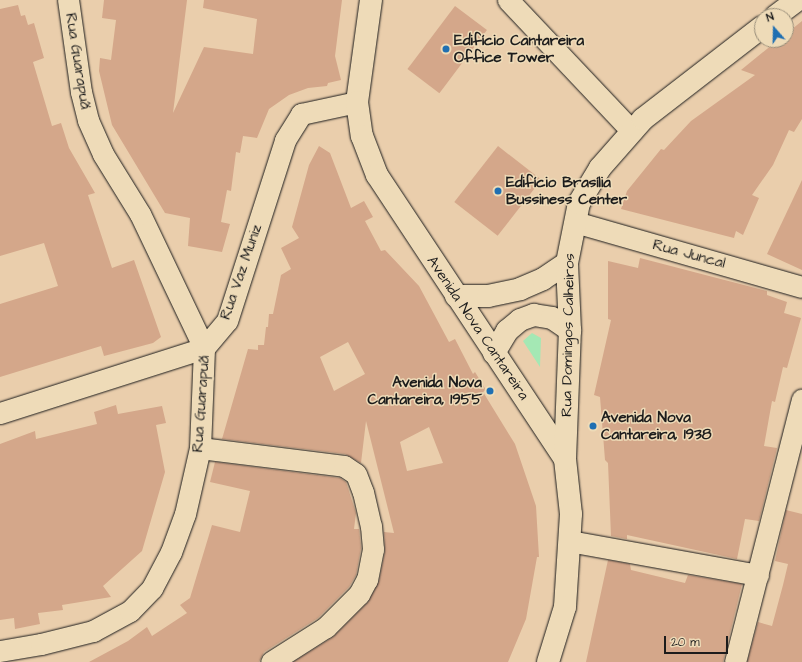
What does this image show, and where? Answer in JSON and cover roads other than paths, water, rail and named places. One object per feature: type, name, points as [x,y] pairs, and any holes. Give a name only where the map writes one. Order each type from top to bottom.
[{"type":"main road","name":"Avenida Nova Cantareira","points":[[371,0],[357,102],[362,136],[377,175],[494,354],[565,459],[571,514],[565,607],[548,662]]},
{"type":"main road","points":[[786,8],[797,0]]},
{"type":"main road","name":"Rua Domingos Calheiros","points":[[565,459],[570,330],[567,262],[580,203],[600,168],[643,119],[754,33]]},
{"type":"main road","points":[[456,296],[488,296],[520,289],[543,279],[567,262]]},
{"type":"main road","points":[[494,354],[507,331],[520,320],[534,315],[552,318],[570,330]]},
{"type":"street","name":"Rua Guarapuã","points":[[0,651],[41,644],[93,631],[130,611],[152,588],[171,552],[185,514],[200,448],[204,348],[140,214],[103,154],[88,120],[81,92],[68,0]]},
{"type":"street","points":[[508,0],[632,131]]},
{"type":"street","name":"Rua Vaz Muniz","points":[[204,348],[227,322],[285,140],[301,114],[357,102]]},
{"type":"street","name":"Rua Juncal","points":[[575,222],[802,287]]},
{"type":"street","points":[[0,413],[204,348]]},
{"type":"street","points":[[736,662],[802,399]]},
{"type":"street","points":[[200,448],[344,466],[356,474],[363,492],[372,526],[373,549],[367,579],[359,594],[326,627],[271,662]]},
{"type":"street","points":[[569,541],[758,575]]},
{"type":"place","name":"Edifício Cantareira Office Tower","points":[[446,49]]},
{"type":"place","name":"Edifício Brasília Bussiness Center","points":[[498,191]]},
{"type":"place","name":"Avenida Nova Cantareira, 1955","points":[[490,391]]},
{"type":"place","name":"Avenida Nova Cantareira, 1938","points":[[593,426]]}]
